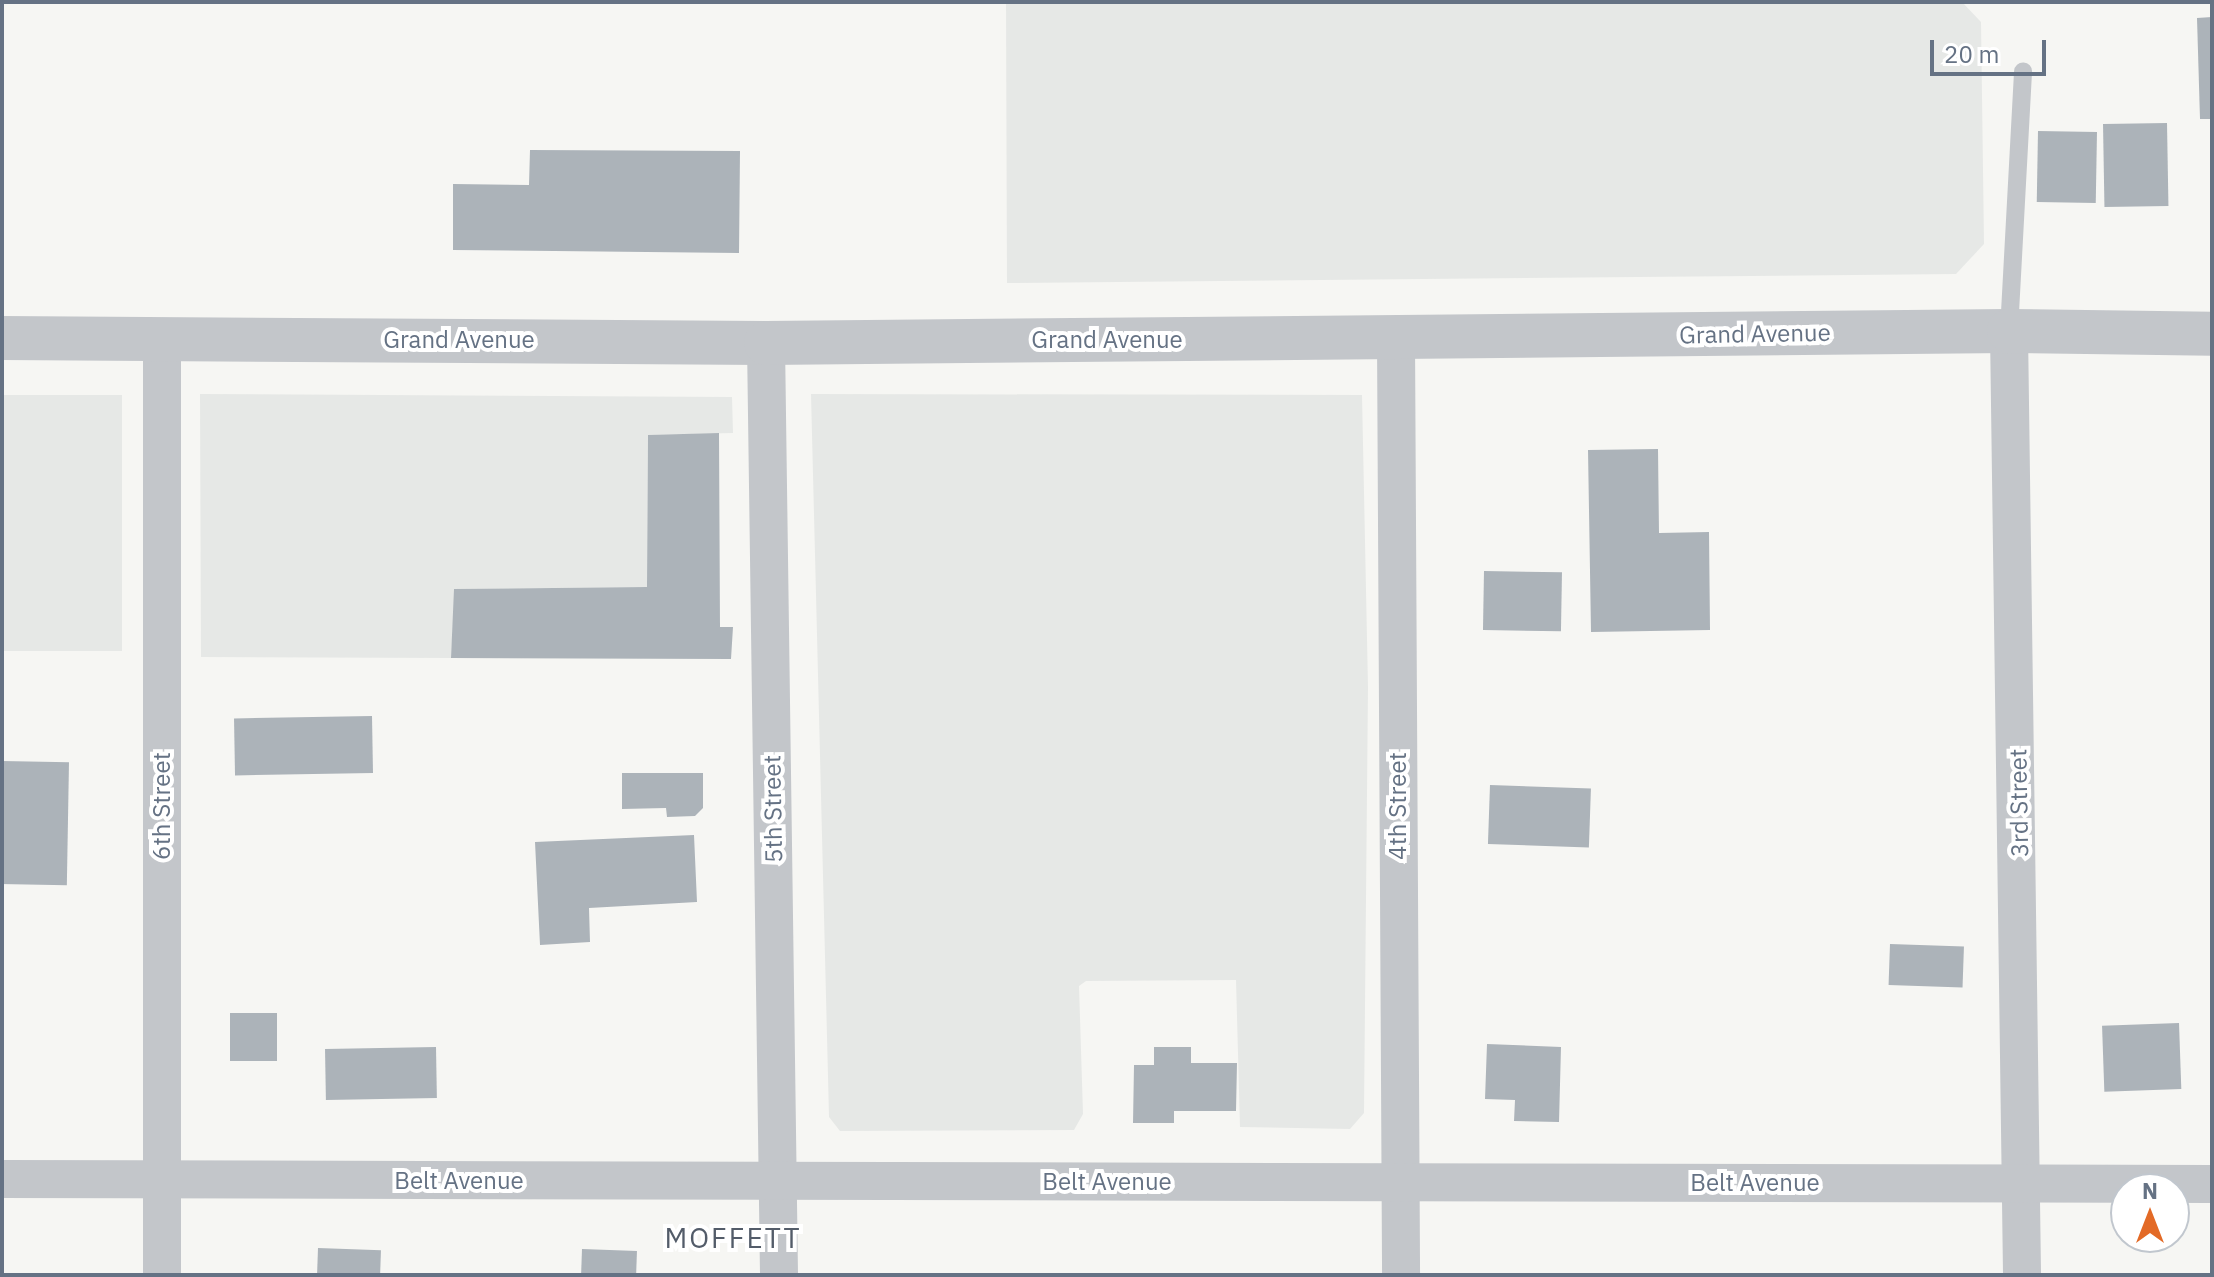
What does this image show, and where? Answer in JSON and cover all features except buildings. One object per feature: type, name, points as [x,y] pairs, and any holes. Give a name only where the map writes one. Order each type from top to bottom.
[{"type":"street","name":"Grand Avenue","points":[[2,338],[766,343],[2009,331],[2212,334]]},
{"type":"street","name":"3rd Street","points":[[2009,331],[2022,1275]]},
{"type":"street","name":"6th Street","points":[[162,338],[162,1275]]},
{"type":"street","name":"4th Street","points":[[1396,338],[1401,1275]]},
{"type":"street","name":"5th Street","points":[[766,343],[779,1275]]},
{"type":"street","name":"Belt Avenue","points":[[2,1179],[2212,1184]]},
{"type":"lane","points":[[2009,331],[2023,71]]},
{"type":"shaded area","points":[[1006,2],[1962,2],[1981,22],[1984,244],[1956,274],[1007,283]]},
{"type":"shaded area","points":[[200,394],[732,397],[733,433],[648,435],[647,587],[455,589],[451,658],[201,657]]},
{"type":"shaded area","points":[[811,394],[1362,395],[1368,687],[1364,1113],[1350,1129],[1240,1127],[1236,980],[1086,981],[1079,986],[1083,1114],[1074,1130],[840,1131],[829,1117]]},
{"type":"shaded area","points":[[2,395],[122,395],[122,651],[2,651]]},
{"type":"district","name":"MOFFETT","points":[[733,1238]]}]
